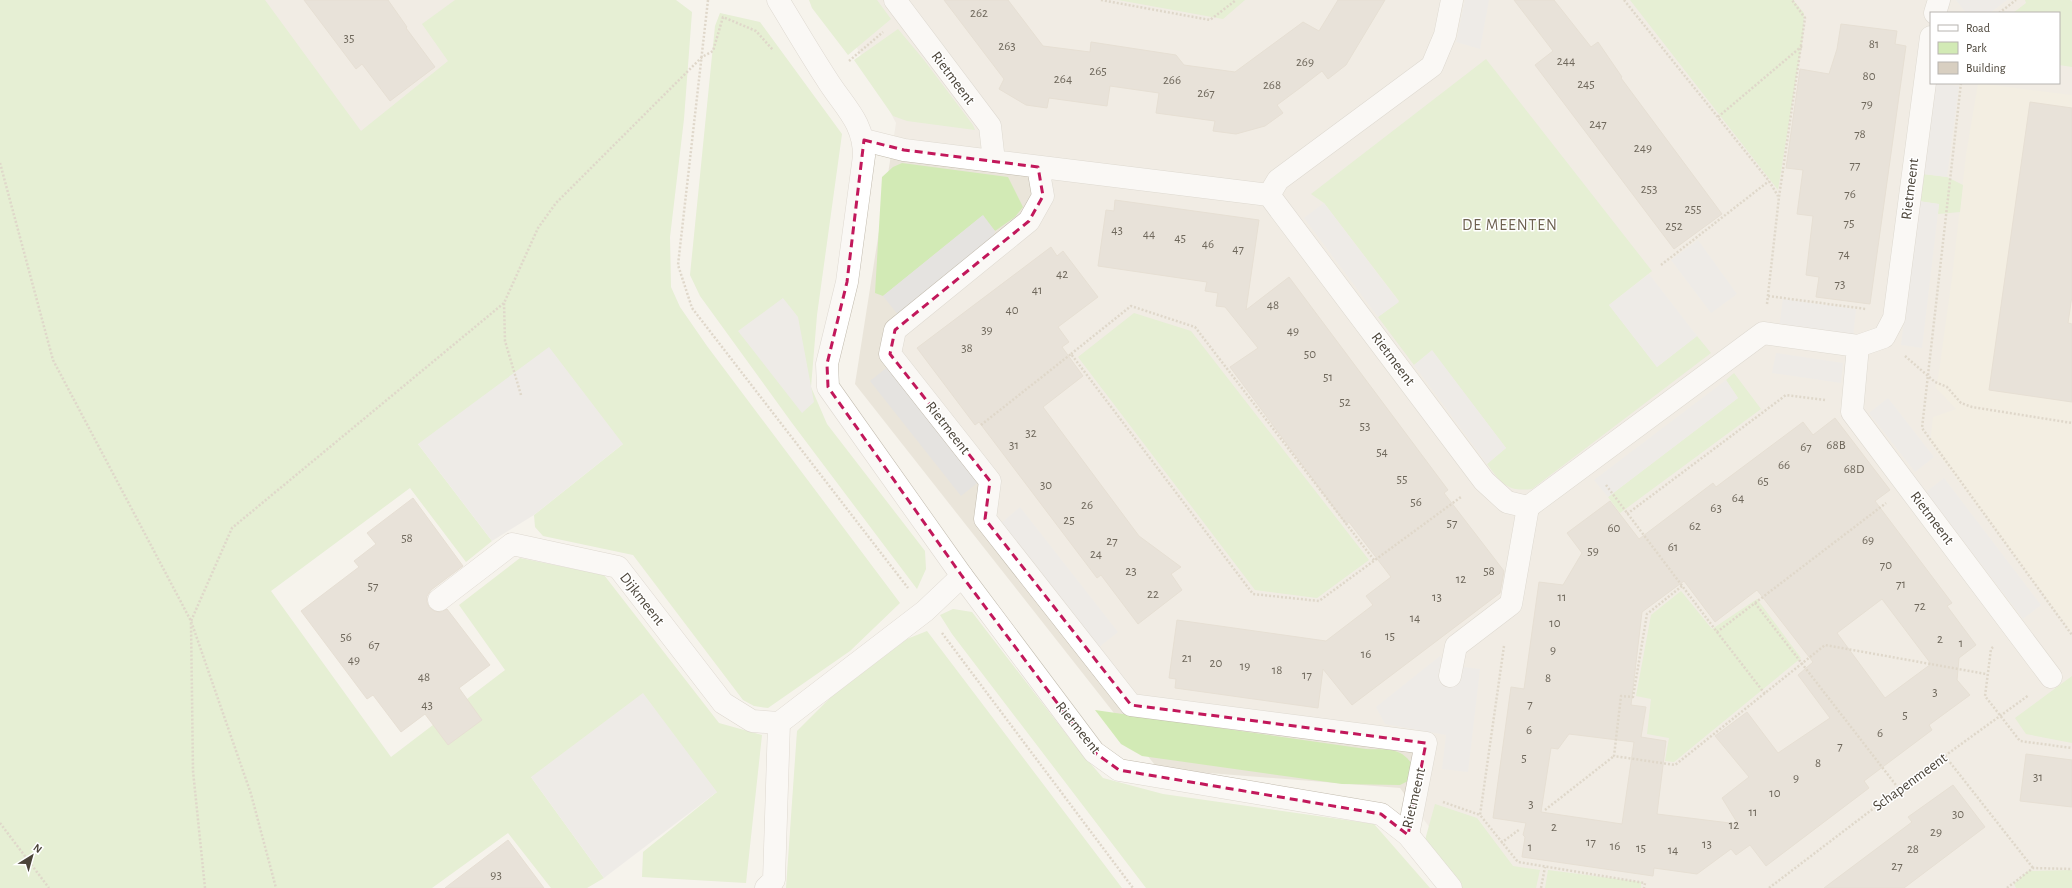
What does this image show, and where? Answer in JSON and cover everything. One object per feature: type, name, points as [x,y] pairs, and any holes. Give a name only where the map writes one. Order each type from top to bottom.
[{"type":"street","name":"Rietmeent","points":[[778,0],[827,80],[854,117],[864,140],[864,156],[847,282],[828,364],[828,387],[962,576],[1094,752],[1119,770],[1381,814],[1408,835],[1426,743],[1131,705],[985,519],[990,481],[890,354],[895,330],[1028,221],[1043,196],[1038,167]]},
{"type":"street","name":"Rietmeent","points":[[895,0],[990,126],[994,161]]},
{"type":"street","points":[[864,140],[904,150],[1269,195],[1278,180],[1432,66],[1445,35],[1452,0]]},
{"type":"street","points":[[1935,12],[1939,0]]},
{"type":"street","name":"Rietmeent","points":[[1884,337],[1894,318],[1930,45]]},
{"type":"street","name":"Rietmeent","points":[[1269,195],[1484,481],[1507,502],[1528,506]]},
{"type":"street","points":[[1450,676],[1456,646],[1511,604],[1528,506],[1763,332],[1858,346],[1884,337]]},
{"type":"street","name":"Rietmeent","points":[[1858,346],[1852,412],[2051,678]]},
{"type":"street","name":"Dijkmeent","points":[[439,600],[512,544],[618,567],[723,703],[752,721],[779,723]]},
{"type":"street","points":[[766,888],[774,880],[779,723],[925,611],[962,576]]},
{"type":"street","points":[[1408,835],[1451,888]]},
{"type":"path","points":[[1101,0],[1210,20],[1236,0]]},
{"type":"path","points":[[1128,5],[1129,0]]},
{"type":"path","points":[[1624,0],[1718,117],[1779,197]]},
{"type":"path","points":[[1763,332],[1779,197],[1806,18],[1792,0]]},
{"type":"path","points":[[2000,12],[2016,0]]},
{"type":"path","points":[[1718,117],[1802,46]]},
{"type":"path","points":[[521,395],[505,341],[504,303],[538,228],[556,203],[702,57],[713,51]]},
{"type":"path","points":[[1961,84],[1922,428],[2072,635]]},
{"type":"path","points":[[0,163],[53,360],[191,621],[251,794],[276,888]]},
{"type":"path","points":[[1661,265],[1769,182]]},
{"type":"path","points":[[205,888],[193,770],[191,621],[232,528],[504,303]]},
{"type":"path","points":[[959,442],[1131,306],[1195,327],[1374,560]]},
{"type":"path","points":[[1884,337],[1935,382],[1947,387],[1961,403],[1972,407],[2072,423]]},
{"type":"path","points":[[1071,354],[1253,594],[1319,601],[1484,481]]},
{"type":"path","points":[[1628,514],[1786,395],[1852,404]]},
{"type":"path","points":[[1589,462],[1765,694]]},
{"type":"path","points":[[1717,632],[1908,486]]},
{"type":"path","points":[[1545,810],[1614,756],[1621,696],[1633,697],[1647,614],[1682,586]]},
{"type":"path","points":[[1755,603],[1899,789]]},
{"type":"path","points":[[1480,815],[1511,604]]},
{"type":"path","points":[[2016,632],[1991,649],[1986,674],[1985,696],[2020,741],[2072,748]]},
{"type":"path","points":[[1614,756],[1675,765],[1825,645],[1986,674]]},
{"type":"path","name":"Schapenmeent","points":[[1769,888],[1899,789],[2001,716],[2051,678]]},
{"type":"path","points":[[1945,756],[2033,868]]},
{"type":"path","points":[[1417,792],[1480,815],[1501,843],[1518,862],[1644,883],[1644,888]]},
{"type":"path","points":[[0,823],[49,888]]},
{"type":"path","points":[[1501,843],[1520,829]]},
{"type":"path","points":[[1541,888],[1545,867]]},
{"type":"path","points":[[2008,888],[2033,868],[2072,869]]},
{"type":"highlighted area","points":[[864,140],[904,150],[1038,167],[1043,196],[1029,221],[895,330],[890,354],[990,481],[985,519],[1131,705],[1426,743],[1408,835],[1381,814],[1119,770],[1094,752],[962,576],[828,387],[827,364],[847,282]]},
{"type":"shaded area","points":[[246,0],[470,0],[498,37],[365,153]]},
{"type":"shaded area","points":[[832,0],[2072,0],[2072,888],[1475,888],[1400,788],[1158,769],[855,384],[896,123]]},
{"type":"shaded area","points":[[1465,0],[1489,0],[1480,49],[1456,42]]},
{"type":"shaded area","points":[[1956,0],[2007,0],[1991,12],[1965,12]]},
{"type":"shaded area","points":[[1935,84],[1959,86],[1947,177],[1923,174]]},
{"type":"shaded area","points":[[1978,84],[2072,95],[2072,633],[1930,443],[1933,417],[1956,409],[1935,387],[1938,378],[1952,277],[1966,154]]},
{"type":"shaded area","points":[[1918,201],[1939,204],[1922,348],[1901,345]]},
{"type":"shaded area","points":[[1324,203],[1399,302],[1378,317],[1304,218]]},
{"type":"shaded area","points":[[983,215],[995,231],[993,237],[899,316],[883,296]]},
{"type":"shaded area","points":[[1698,240],[1737,294],[1711,313],[1671,260]]},
{"type":"shaded area","points":[[1649,274],[1697,336],[1657,367],[1609,305]]},
{"type":"shaded area","points":[[783,298],[798,317],[814,402],[802,413],[738,331]]},
{"type":"shaded area","points":[[1783,299],[1856,309],[1853,338],[1779,328]]},
{"type":"shaded area","points":[[549,347],[623,444],[534,515],[492,541],[418,444]]},
{"type":"shaded area","points":[[1432,350],[1506,448],[1487,464],[1414,365]]},
{"type":"shaded area","points":[[1776,353],[1843,363],[1841,383],[1772,373]]},
{"type":"shaded area","points":[[890,365],[981,480],[961,496],[870,381]]},
{"type":"shaded area","points":[[1726,380],[1738,398],[1608,497],[1594,480]]},
{"type":"shaded area","points":[[1888,398],[1934,457],[1915,472],[1869,413]]},
{"type":"shaded area","points":[[1944,478],[2041,605],[2023,619],[1926,492]]},
{"type":"shaded area","points":[[1020,507],[1118,632],[1098,648],[1000,524]]},
{"type":"shaded area","points":[[1440,656],[1447,665],[1480,669],[1468,772],[1442,769],[1446,735],[1385,724],[1376,707]]},
{"type":"shaded area","points":[[643,693],[717,792],[604,878],[531,777]]},
{"type":"green space","points":[[0,0],[265,0],[361,131],[448,61],[422,24],[455,0],[676,0],[692,12],[684,119],[670,237],[671,287],[680,307],[707,346],[900,603],[850,651],[768,708],[754,706],[743,700],[633,555],[543,536],[535,527],[534,515],[623,444],[418,444],[492,541],[466,562],[410,488],[271,591],[391,757],[505,670],[459,605],[520,558],[604,575],[719,723],[762,735],[746,883],[642,877],[643,852],[717,792],[531,777],[604,878],[587,888],[551,888],[508,833],[432,888],[0,888]]},
{"type":"green space","points":[[809,0],[877,0],[891,19],[848,55],[812,8]]},
{"type":"green space","points":[[1118,0],[1245,0],[1223,19]]},
{"type":"green space","points":[[1630,0],[1793,0],[1804,13],[1803,36],[1778,190]]},
{"type":"green space","points":[[2025,0],[2070,0],[2072,2],[2072,67],[2060,65],[2060,12],[2014,12],[2026,3]]},
{"type":"green space","points":[[720,13],[760,22],[842,134],[817,315],[811,387],[827,424],[925,551],[926,569],[917,589],[792,423],[700,296],[690,275],[715,26]]},
{"type":"green space","points":[[898,29],[924,60],[973,125],[975,130],[907,121],[893,116],[854,60]]},
{"type":"green space","points":[[1486,59],[1652,271],[1609,305],[1657,367],[1697,336],[1711,353],[1532,489],[1523,490],[1505,485],[1487,464],[1506,448],[1432,351],[1414,365],[1378,317],[1399,301],[1324,203],[1311,194]]},
{"type":"green space","points":[[902,163],[1008,177],[1023,207],[1015,217],[995,231],[982,216],[883,296],[875,293],[882,177],[893,167]]},
{"type":"green space","points":[[1923,174],[1947,177],[1963,185],[1960,212],[1938,214],[1939,204],[1918,201]]},
{"type":"green space","points":[[1134,313],[1191,331],[1369,560],[1317,598],[1255,590],[1078,357]]},
{"type":"green space","points":[[1734,373],[1761,409],[1620,513],[1608,497],[1738,398],[1726,380]]},
{"type":"green space","points":[[1681,591],[1712,629],[1757,599],[1801,658],[1674,762],[1665,761],[1669,738],[1647,734],[1651,699],[1636,696],[1651,615]]},
{"type":"green space","points":[[953,609],[972,612],[1073,743],[1103,778],[1163,794],[1374,824],[1430,888],[1146,888],[952,634],[940,615]]},
{"type":"green space","points":[[927,631],[1122,888],[786,888],[797,731],[831,697],[907,639]]},
{"type":"green space","points":[[2072,676],[2072,743],[2026,734],[2015,718]]},
{"type":"green space","points":[[1095,710],[1366,749],[1393,750],[1404,755],[1414,767],[1410,780],[1400,785],[1342,784],[1142,756],[1121,744]]},
{"type":"green space","points":[[1435,804],[1477,818],[1513,866],[1540,870],[1536,888],[1460,888],[1425,840]]},
{"type":"green space","points":[[1548,870],[1641,882],[1641,888],[1545,888]]},
{"type":"green space","points":[[2072,870],[2072,888],[2016,888],[2014,884],[2028,871]]},
{"type":"building","points":[[304,0],[388,0],[407,27],[406,28],[435,67],[390,101],[362,64],[356,69]]},
{"type":"building","points":[[944,0],[1008,0],[1043,46],[1090,52],[1091,42],[1176,55],[1184,65],[1235,72],[1303,22],[1319,31],[1338,0],[1385,0],[1346,65],[1328,79],[1322,71],[1277,105],[1283,113],[1265,126],[1236,134],[1213,131],[1215,121],[1156,113],[1159,93],[1110,86],[1107,106],[1049,98],[1047,108],[1026,105],[999,89],[1004,79]]},
{"type":"building","points":[[1514,0],[1554,0],[1591,47],[1598,42],[1622,77],[1621,78],[1722,214],[1674,249],[1535,65],[1553,51]]},
{"type":"building","points":[[1841,24],[1897,31],[1895,44],[1906,46],[1870,304],[1816,297],[1819,277],[1806,275],[1813,216],[1797,214],[1803,170],[1786,168],[1800,69],[1829,74],[1837,49]]},
{"type":"building","points":[[2030,102],[2072,108],[2072,296],[2068,323],[2072,324],[2072,402],[1989,390]]},
{"type":"building","points":[[1115,200],[1259,220],[1246,310],[1289,277],[1448,490],[1444,493],[1504,571],[1500,593],[1352,705],[1323,669],[1318,708],[1175,688],[1176,679],[1169,678],[1177,620],[1326,641],[1373,605],[1366,596],[1391,577],[1349,522],[1346,524],[1230,367],[1258,348],[1225,307],[1216,306],[1218,293],[1205,291],[1207,282],[1098,266],[1106,210],[1114,211]]},
{"type":"building","points":[[1051,247],[1057,256],[1063,251],[1098,297],[1058,327],[1069,342],[1062,347],[1083,376],[1043,407],[1139,536],[1181,567],[1171,574],[1182,590],[1138,624],[1101,575],[1097,578],[979,422],[975,425],[917,348]]},
{"type":"building","points":[[1835,418],[1890,490],[1875,501],[1952,603],[1947,606],[1976,645],[1959,658],[1957,680],[1970,695],[1929,725],[1932,730],[1864,781],[1869,788],[1766,866],[1750,845],[1736,855],[1731,849],[1697,874],[1654,868],[1653,876],[1522,857],[1525,837],[1523,835],[1526,823],[1493,818],[1511,687],[1524,689],[1539,582],[1563,585],[1582,553],[1567,533],[1610,501],[1639,539],[1713,483],[1716,487],[1803,422],[1813,435]],"holes":[[[1684,581],[1715,622],[1757,590],[1813,662],[1798,675],[1830,718],[1778,753],[1747,712],[1715,736],[1749,777],[1722,798],[1738,824],[1657,814],[1666,741],[1641,737],[1646,707],[1631,705],[1642,612]],[[1882,599],[1931,664],[1885,698],[1837,633]],[[1569,734],[1634,742],[1622,824],[1541,812],[1551,748],[1558,749]]]},
{"type":"building","points":[[413,498],[463,566],[431,590],[427,596],[429,607],[434,611],[440,612],[447,609],[490,665],[459,688],[482,720],[448,745],[425,714],[401,732],[373,695],[367,699],[301,611],[359,567],[354,561],[376,544],[367,533]]},
{"type":"building","points":[[2026,754],[2072,760],[2072,807],[2020,801]]},
{"type":"building","points":[[1953,785],[1985,827],[1904,888],[1824,888],[1912,822],[1908,817]]},
{"type":"building","points":[[508,840],[544,888],[445,888]]},
{"type":"district","name":"DE MEENTEN","points":[[1510,225]]}]
